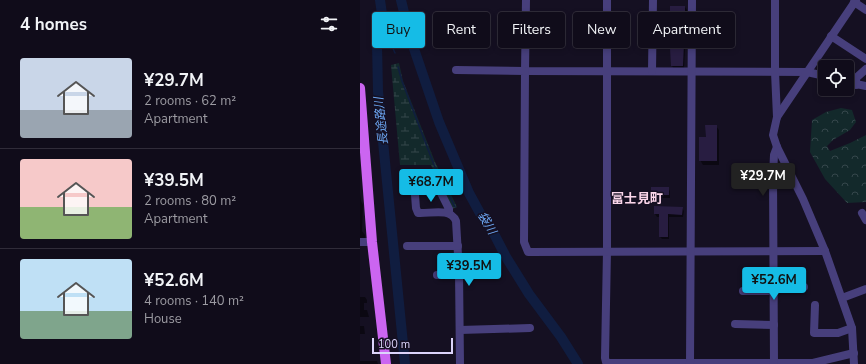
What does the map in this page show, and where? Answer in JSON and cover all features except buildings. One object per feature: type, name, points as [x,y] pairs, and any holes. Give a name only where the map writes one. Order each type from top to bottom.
[{"type":"main road","points":[[360,88],[362,144],[386,364]]},
{"type":"street","points":[[526,0],[524,242],[528,252],[825,251]]},
{"type":"street","points":[[607,0],[606,362],[813,363],[854,353]]},
{"type":"street","points":[[652,72],[653,0]]},
{"type":"street","points":[[690,363],[692,0]]},
{"type":"street","points":[[775,0],[775,72],[777,117],[773,135],[777,147],[825,251],[842,298],[852,328],[854,364]]},
{"type":"street","points":[[777,117],[855,1],[866,10]]},
{"type":"street","points":[[832,36],[866,59]]},
{"type":"street","points":[[866,69],[856,78],[856,85],[866,86]]},
{"type":"street","points":[[456,70],[807,72],[818,74]]},
{"type":"street","points":[[774,363],[772,175],[774,155],[777,147]]},
{"type":"street","points":[[449,213],[449,209],[434,179],[417,180],[414,182],[416,211],[420,213],[449,213],[454,216],[456,221],[459,273],[460,364]]},
{"type":"street","points":[[360,242],[372,242]]},
{"type":"street","points":[[407,246],[458,246]]},
{"type":"street","points":[[437,275],[485,272],[491,269]]},
{"type":"street","points":[[743,291],[773,292],[778,287],[804,287]]},
{"type":"street","points":[[842,298],[866,289]]},
{"type":"street","points":[[814,305],[814,333],[838,333],[852,328]]},
{"type":"street","points":[[735,324],[774,325]]},
{"type":"street","points":[[460,330],[530,328]]},
{"type":"green space","points":[[399,63],[403,81],[435,162],[457,207],[452,209],[431,165],[400,165],[391,65]]},
{"type":"green space","points":[[841,108],[852,110],[856,122],[850,130],[833,140],[827,146],[830,151],[866,135],[866,202],[847,203],[825,179],[810,152],[812,120],[826,112]]},
{"type":"waterway","name":"長途路川","points":[[380,0],[384,28],[377,44],[378,91],[405,364]]},
{"type":"waterway","name":"袋川","points":[[401,0],[410,37],[439,122],[469,193],[529,294],[561,337],[578,364]]},
{"type":"waterway","points":[[393,48],[395,53]]},
{"type":"waterway","points":[[398,67],[434,165],[455,207]]},
{"type":"district","name":"富士見町","points":[[637,199]]}]
